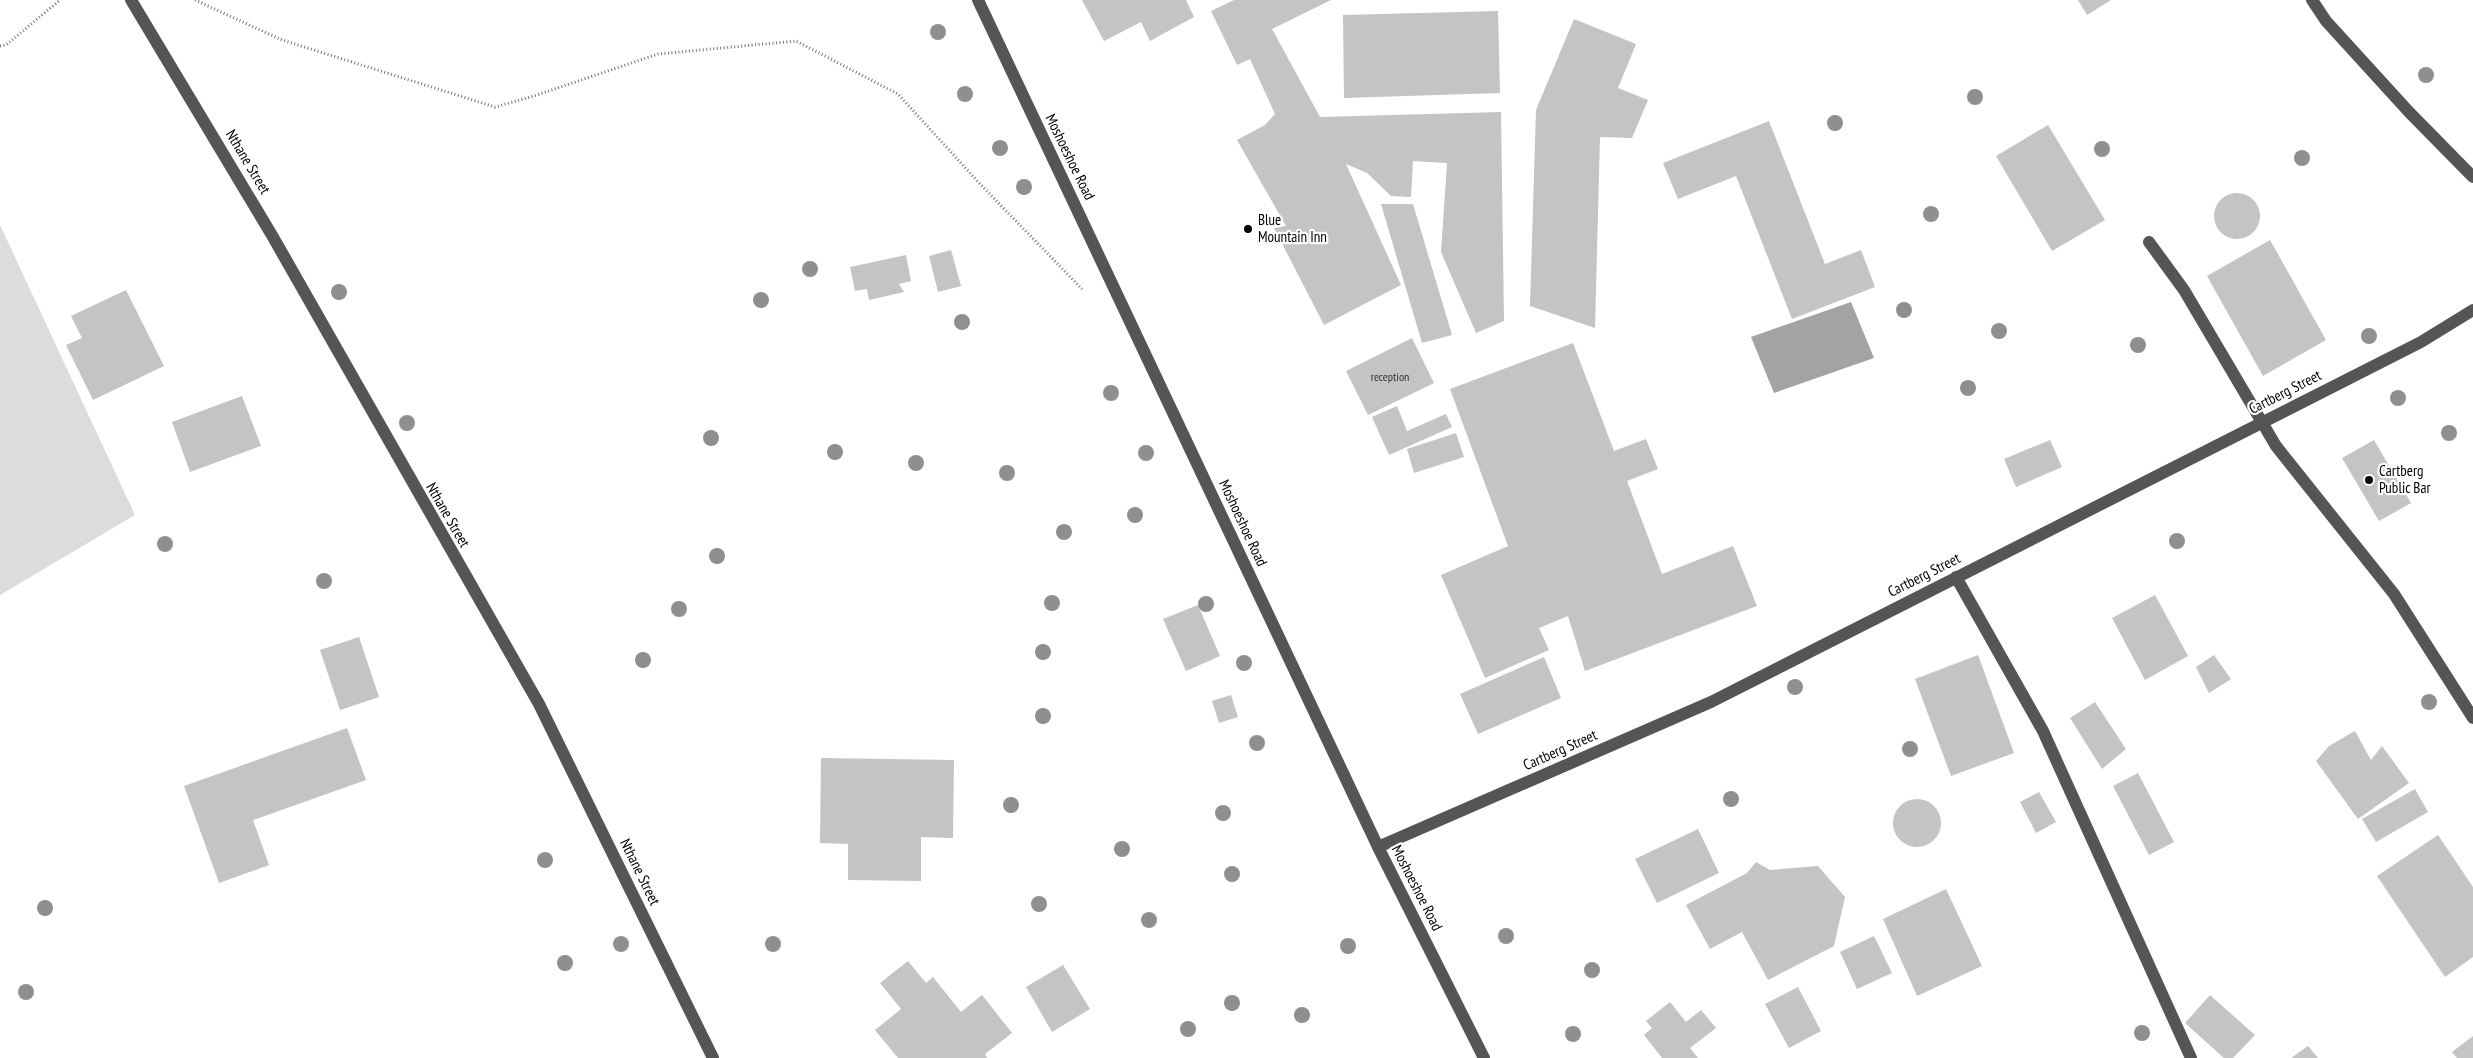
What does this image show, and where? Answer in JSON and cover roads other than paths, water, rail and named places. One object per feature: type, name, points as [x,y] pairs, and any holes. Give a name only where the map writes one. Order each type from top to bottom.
[{"type":"street","name":"Nthane Street","points":[[132,0],[273,236],[539,704],[713,1058]]},
{"type":"street","name":"Moshoeshoe Road","points":[[978,0],[1378,847],[1484,1058]]},
{"type":"street","points":[[2312,0],[2326,21],[2409,112],[2473,177]]},
{"type":"street","points":[[2149,242],[2184,290],[2276,446],[2394,594],[2473,718]]},
{"type":"street","name":"Cartberg Street","points":[[1378,847],[1711,702],[2421,342],[2473,310]]},
{"type":"street","points":[[1956,577],[2043,731],[2190,1058]]},
{"type":"place","name":"Blue Mountain Inn","points":[[1248,229]]},
{"type":"place","name":"Cartberg Public Bar","points":[[2369,480]]}]
